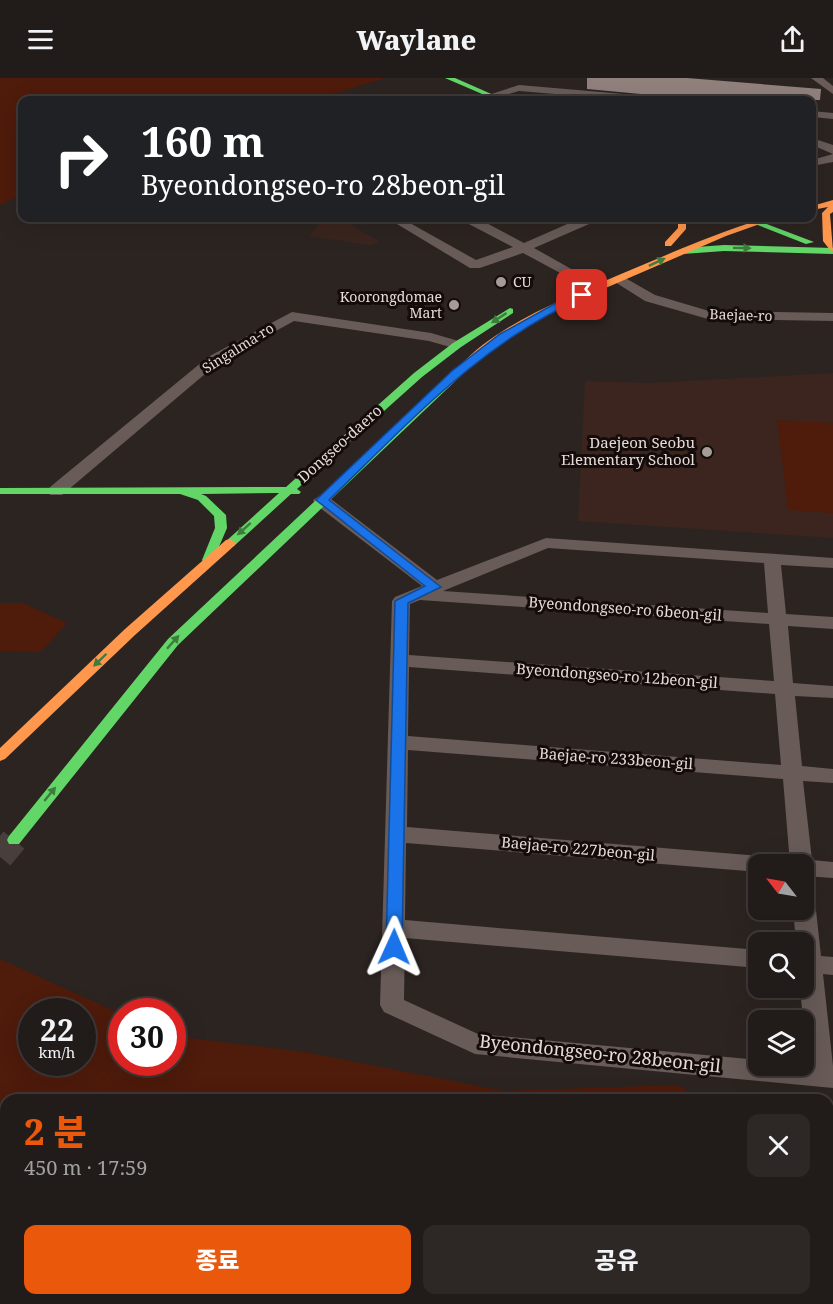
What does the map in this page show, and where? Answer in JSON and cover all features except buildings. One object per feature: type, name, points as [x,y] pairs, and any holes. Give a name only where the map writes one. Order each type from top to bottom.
[{"type":"street","points":[[449,78],[491,96]]},
{"type":"street","points":[[816,78],[833,91]]},
{"type":"street","points":[[434,82],[466,96]]},
{"type":"street","points":[[501,96],[519,88],[609,96]]},
{"type":"street","points":[[559,92],[570,96]]},
{"type":"street","points":[[816,114],[833,116]]},
{"type":"street","points":[[816,142],[833,150]]},
{"type":"street","points":[[816,162],[833,158]]},
{"type":"street","points":[[816,207],[833,205]]},
{"type":"street","points":[[833,205],[826,213],[828,241],[833,250]]},
{"type":"street","points":[[400,222],[475,265],[523,248],[581,222]]},
{"type":"street","points":[[475,222],[582,279]]},
{"type":"street","points":[[567,222],[573,225]]},
{"type":"street","points":[[668,244],[682,229],[682,222]]},
{"type":"street","points":[[551,293],[726,222]]},
{"type":"street","name":"Dongseo-daero","points":[[14,840],[172,642],[456,373],[503,336],[561,304],[746,222]]},
{"type":"street","points":[[756,222],[833,250]]},
{"type":"street","points":[[683,251],[724,248],[833,250]]},
{"type":"street","name":"Baejae-ro","points":[[620,279],[651,298],[708,315],[833,317]]},
{"type":"street","name":"Dongseo-daero","points":[[0,756],[130,632],[418,375],[457,345],[520,307]]},
{"type":"street","name":"Singalma-ro","points":[[56,491],[213,360],[292,316],[431,338],[457,345]]},
{"type":"street","points":[[178,490],[201,498],[220,515],[221,528],[207,562]]},
{"type":"street","points":[[0,491],[288,490],[321,500]]},
{"type":"street","name":"Dongseo-daero","points":[[321,500],[426,591]]},
{"type":"street","points":[[426,591],[546,543],[833,563]]},
{"type":"street","points":[[772,559],[800,854]]},
{"type":"street","name":"Byeondongseo-ro 6beon-gil","points":[[426,591],[833,623]]},
{"type":"street","name":"Byeondongseo-ro 28beon-gil","points":[[426,591],[401,601],[392,1005],[475,1044],[827,1076],[816,964],[808,920]]},
{"type":"street","name":"Byeondongseo-ro 12beon-gil","points":[[400,660],[833,692]]},
{"type":"street","name":"Baejae-ro 233beon-gil","points":[[398,742],[833,776]]},
{"type":"street","name":"Baejae-ro 227beon-gil","points":[[396,834],[748,863]]},
{"type":"street","points":[[814,869],[833,870]]},
{"type":"street","points":[[394,928],[748,958]]},
{"type":"shaded area","points":[[0,78],[385,78],[321,96],[18,96],[18,196],[0,205]]},
{"type":"shaded area","points":[[321,222],[347,222],[380,242],[371,245],[309,236]]},
{"type":"shaded area","name":"Daejeon Seobu Elementary School","points":[[833,373],[833,538],[578,521],[585,381],[650,383]]},
{"type":"shaded area","points":[[777,420],[833,423],[833,513],[788,510]]},
{"type":"shaded area","points":[[0,603],[23,603],[67,623],[41,652],[0,651]]},
{"type":"shaded area","points":[[0,959],[86,998],[18,998],[18,1076],[96,1076],[96,1003],[108,1008],[108,1076],[186,1076],[186,1038],[305,1052],[504,1091],[678,1085],[692,1094],[0,1094]]},
{"type":"tunnel","points":[[0,857],[14,840]]},
{"type":"traffic: fast","points":[[449,78],[492,96]]},
{"type":"traffic: fast","points":[[755,222],[809,242]]},
{"type":"traffic: fast","points":[[683,251],[724,248],[833,251]]},
{"type":"traffic: fast","points":[[230,543],[418,375],[457,345],[510,311]]},
{"type":"traffic: fast","points":[[14,840],[173,642],[465,366]]},
{"type":"traffic: fast","points":[[0,491],[288,490],[295,492]]},
{"type":"traffic: fast","points":[[185,492],[202,498],[220,515],[221,528],[208,560]]},
{"type":"traffic: slow","points":[[816,207],[833,203]]},
{"type":"traffic: slow","points":[[833,207],[826,213],[828,241],[833,248]]},
{"type":"traffic: slow","points":[[668,244],[682,229],[682,222]]},
{"type":"traffic: slow","points":[[465,366],[503,336],[561,304],[723,234],[760,222]]},
{"type":"traffic: slow","points":[[0,756],[130,632],[230,543]]},
{"type":"place","name":"CU","points":[[501,282]]},
{"type":"place","name":"Koorongdomae Mart","points":[[454,305]]},
{"type":"place","name":"Daejeon Seobu Elementary School","points":[[707,452]]},
{"type":"route","points":[[394,947],[401,601],[434,587],[321,500],[456,373],[503,336],[582,295]]}]
